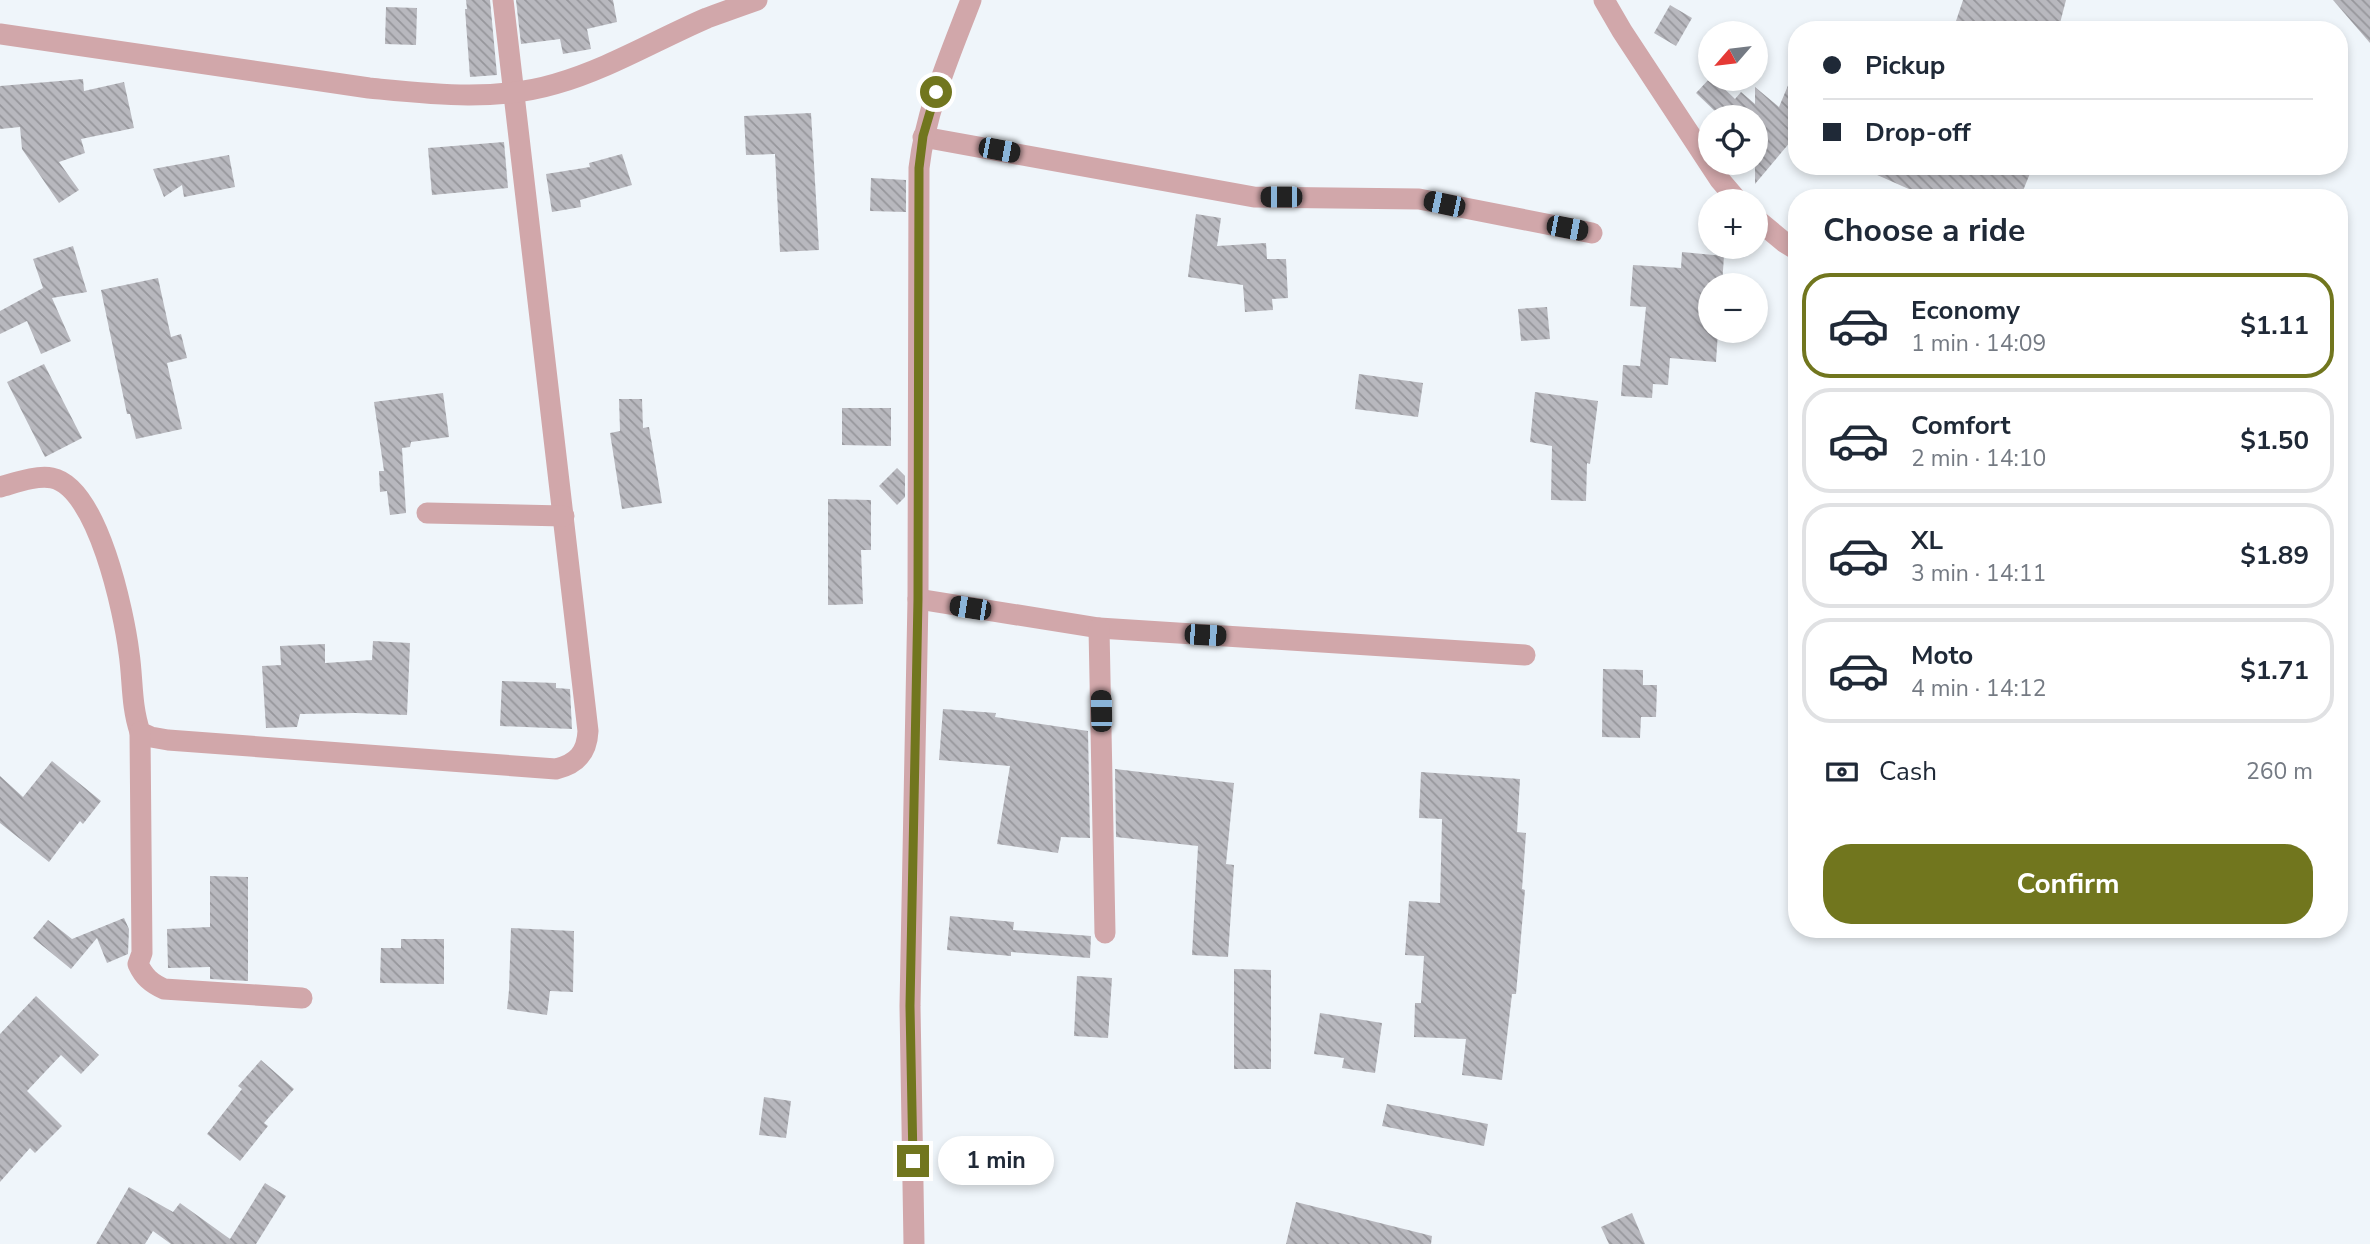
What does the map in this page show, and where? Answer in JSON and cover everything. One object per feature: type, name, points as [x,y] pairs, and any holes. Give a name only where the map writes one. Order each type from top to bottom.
[{"type":"street","points":[[140,732],[168,740],[556,769],[568,766],[581,757],[588,745],[564,516],[503,0]]},
{"type":"street","points":[[0,34],[369,88],[429,94],[480,95],[515,92],[554,84],[601,68],[707,18],[757,0]]},
{"type":"street","points":[[914,1244],[910,1006],[918,599],[919,168],[923,136],[971,0]]},
{"type":"street","points":[[1604,0],[1705,157],[1729,189]]},
{"type":"street","points":[[923,136],[1254,197],[1419,198],[1592,233]]},
{"type":"street","points":[[1768,229],[1788,244]]},
{"type":"street","points":[[0,487],[52,478],[68,486],[92,517],[112,573],[130,654],[136,720],[140,732],[142,954],[138,964],[143,975],[164,989],[302,998]]},
{"type":"street","points":[[427,513],[564,516]]},
{"type":"street","points":[[918,599],[1099,628],[1525,655]]},
{"type":"street","points":[[1099,628],[1105,933]]},
{"type":"building","points":[[466,0],[490,0],[497,75],[470,77]]},
{"type":"building","points":[[516,0],[613,0],[617,22],[587,29],[591,49],[563,54],[560,39],[521,44]]},
{"type":"building","points":[[1963,0],[2066,0],[2061,21],[1956,21]]},
{"type":"building","points":[[2333,0],[2370,0],[2370,43]]},
{"type":"building","points":[[1670,5],[1692,18],[1676,46],[1654,33]]},
{"type":"building","points":[[386,7],[417,8],[416,45],[385,44]]},
{"type":"building","points":[[83,79],[84,91],[124,82],[134,128],[81,139],[85,153],[59,162],[79,190],[59,203],[22,149],[20,127],[0,129],[0,86]]},
{"type":"building","points":[[1788,86],[1788,145],[1768,169],[1768,105],[1709,105],[1696,93],[1727,91],[1735,99],[1741,92],[1755,104],[1755,91],[1760,91],[1779,107]]},
{"type":"building","points":[[811,113],[819,250],[780,252],[775,154],[746,155],[744,116]]},
{"type":"building","points":[[504,142],[508,188],[432,195],[428,148]]},
{"type":"building","points":[[622,154],[632,185],[580,200],[581,207],[552,212],[546,174],[590,167],[589,163]]},
{"type":"building","points":[[229,155],[235,187],[184,197],[182,185],[164,197],[153,169]]},
{"type":"building","points":[[1755,175],[1763,175],[1755,184]]},
{"type":"building","points":[[1877,175],[2029,175],[2024,189],[1909,189]]},
{"type":"building","points":[[871,178],[906,180],[906,212],[870,211]]},
{"type":"building","points":[[1196,214],[1221,218],[1217,246],[1266,243],[1267,259],[1286,259],[1288,298],[1272,299],[1273,310],[1245,312],[1243,285],[1188,277]]},
{"type":"building","points":[[73,246],[87,292],[52,298],[71,341],[41,354],[27,321],[0,334],[0,311],[43,288],[33,259]]},
{"type":"building","points":[[1682,252],[1698,254],[1698,259],[1724,259],[1723,273],[1698,273],[1698,343],[1717,343],[1716,362],[1670,358],[1668,385],[1653,384],[1652,398],[1621,396],[1623,365],[1640,366],[1646,307],[1630,306],[1633,265],[1681,268]]},
{"type":"building","points":[[158,278],[171,337],[181,334],[187,358],[167,363],[182,429],[136,439],[130,414],[127,414],[101,290]]},
{"type":"building","points":[[1547,307],[1550,339],[1521,341],[1518,309]]},
{"type":"building","points":[[44,364],[82,438],[45,457],[7,382]]},
{"type":"building","points":[[1359,374],[1423,383],[1418,417],[1355,409]]},
{"type":"building","points":[[1535,392],[1598,401],[1590,464],[1587,463],[1586,501],[1551,500],[1552,446],[1530,442]]},
{"type":"building","points":[[443,393],[449,437],[411,442],[410,447],[402,448],[406,513],[390,515],[387,491],[380,492],[379,471],[384,471],[374,402]]},
{"type":"building","points":[[619,399],[642,399],[643,428],[649,427],[662,503],[622,509],[610,433],[620,431]]},
{"type":"building","points":[[842,408],[891,408],[891,446],[842,445]]},
{"type":"building","points":[[897,468],[905,476],[905,497],[897,505],[879,486]]},
{"type":"building","points":[[828,499],[871,500],[871,550],[861,550],[863,604],[828,605]]},
{"type":"building","points":[[373,641],[410,643],[407,715],[300,714],[297,727],[266,728],[262,666],[281,665],[280,646],[325,644],[325,663],[372,660]]},
{"type":"building","points":[[1603,669],[1643,670],[1643,685],[1657,685],[1656,717],[1641,717],[1640,738],[1602,737]]},
{"type":"building","points":[[502,681],[556,683],[556,688],[570,689],[572,729],[500,726]]},
{"type":"building","points":[[943,709],[996,713],[995,717],[1088,731],[1090,838],[1061,837],[1058,853],[997,844],[1010,766],[939,760]]},
{"type":"building","points":[[52,761],[101,801],[83,824],[80,821],[49,862],[0,823],[0,776],[23,797]]},
{"type":"building","points":[[1115,769],[1234,783],[1226,864],[1234,865],[1228,957],[1192,955],[1198,846],[1116,837]]},
{"type":"building","points":[[1421,772],[1520,779],[1517,832],[1526,833],[1522,889],[1525,890],[1516,994],[1512,994],[1502,1080],[1462,1075],[1466,1039],[1414,1037],[1415,1003],[1421,1003],[1424,956],[1405,955],[1409,901],[1440,903],[1442,819],[1419,818]]},
{"type":"building","points":[[210,876],[248,877],[248,981],[210,979],[210,967],[168,968],[167,929],[210,927]]},
{"type":"building","points":[[950,916],[1014,922],[1013,930],[1091,936],[1090,958],[1011,952],[1011,956],[947,950]]},
{"type":"building","points":[[124,918],[129,929],[128,954],[107,963],[97,938],[71,969],[33,938],[48,920],[72,939]]},
{"type":"building","points":[[511,928],[574,931],[573,992],[550,991],[547,1015],[507,1009]]},
{"type":"building","points":[[401,939],[444,939],[444,984],[380,983],[381,948],[401,948]]},
{"type":"building","points":[[1234,969],[1271,970],[1271,1069],[1234,1069]]},
{"type":"building","points":[[1077,976],[1112,978],[1108,1038],[1074,1036]]},
{"type":"building","points":[[36,996],[99,1055],[81,1074],[61,1055],[27,1091],[62,1126],[35,1153],[30,1148],[0,1182],[0,1034]]},
{"type":"building","points":[[1320,1013],[1382,1023],[1375,1073],[1342,1068],[1344,1058],[1314,1054]]},
{"type":"building","points":[[261,1060],[294,1089],[264,1123],[268,1126],[240,1161],[207,1134],[242,1089],[238,1086]]},
{"type":"building","points":[[764,1097],[791,1101],[786,1138],[759,1135]]},
{"type":"building","points":[[1387,1104],[1488,1124],[1484,1146],[1382,1126]]},
{"type":"building","points":[[265,1183],[286,1196],[256,1244],[171,1244],[153,1231],[145,1244],[96,1244],[129,1187],[173,1212],[180,1203],[230,1239]]},
{"type":"building","points":[[1296,1202],[1432,1236],[1431,1244],[1286,1244]]},
{"type":"building","points":[[1632,1213],[1645,1244],[1609,1244],[1601,1227]]},
{"type":"route","points":[[913,1161],[910,1006],[918,599],[919,168],[923,136],[936,92]]}]
